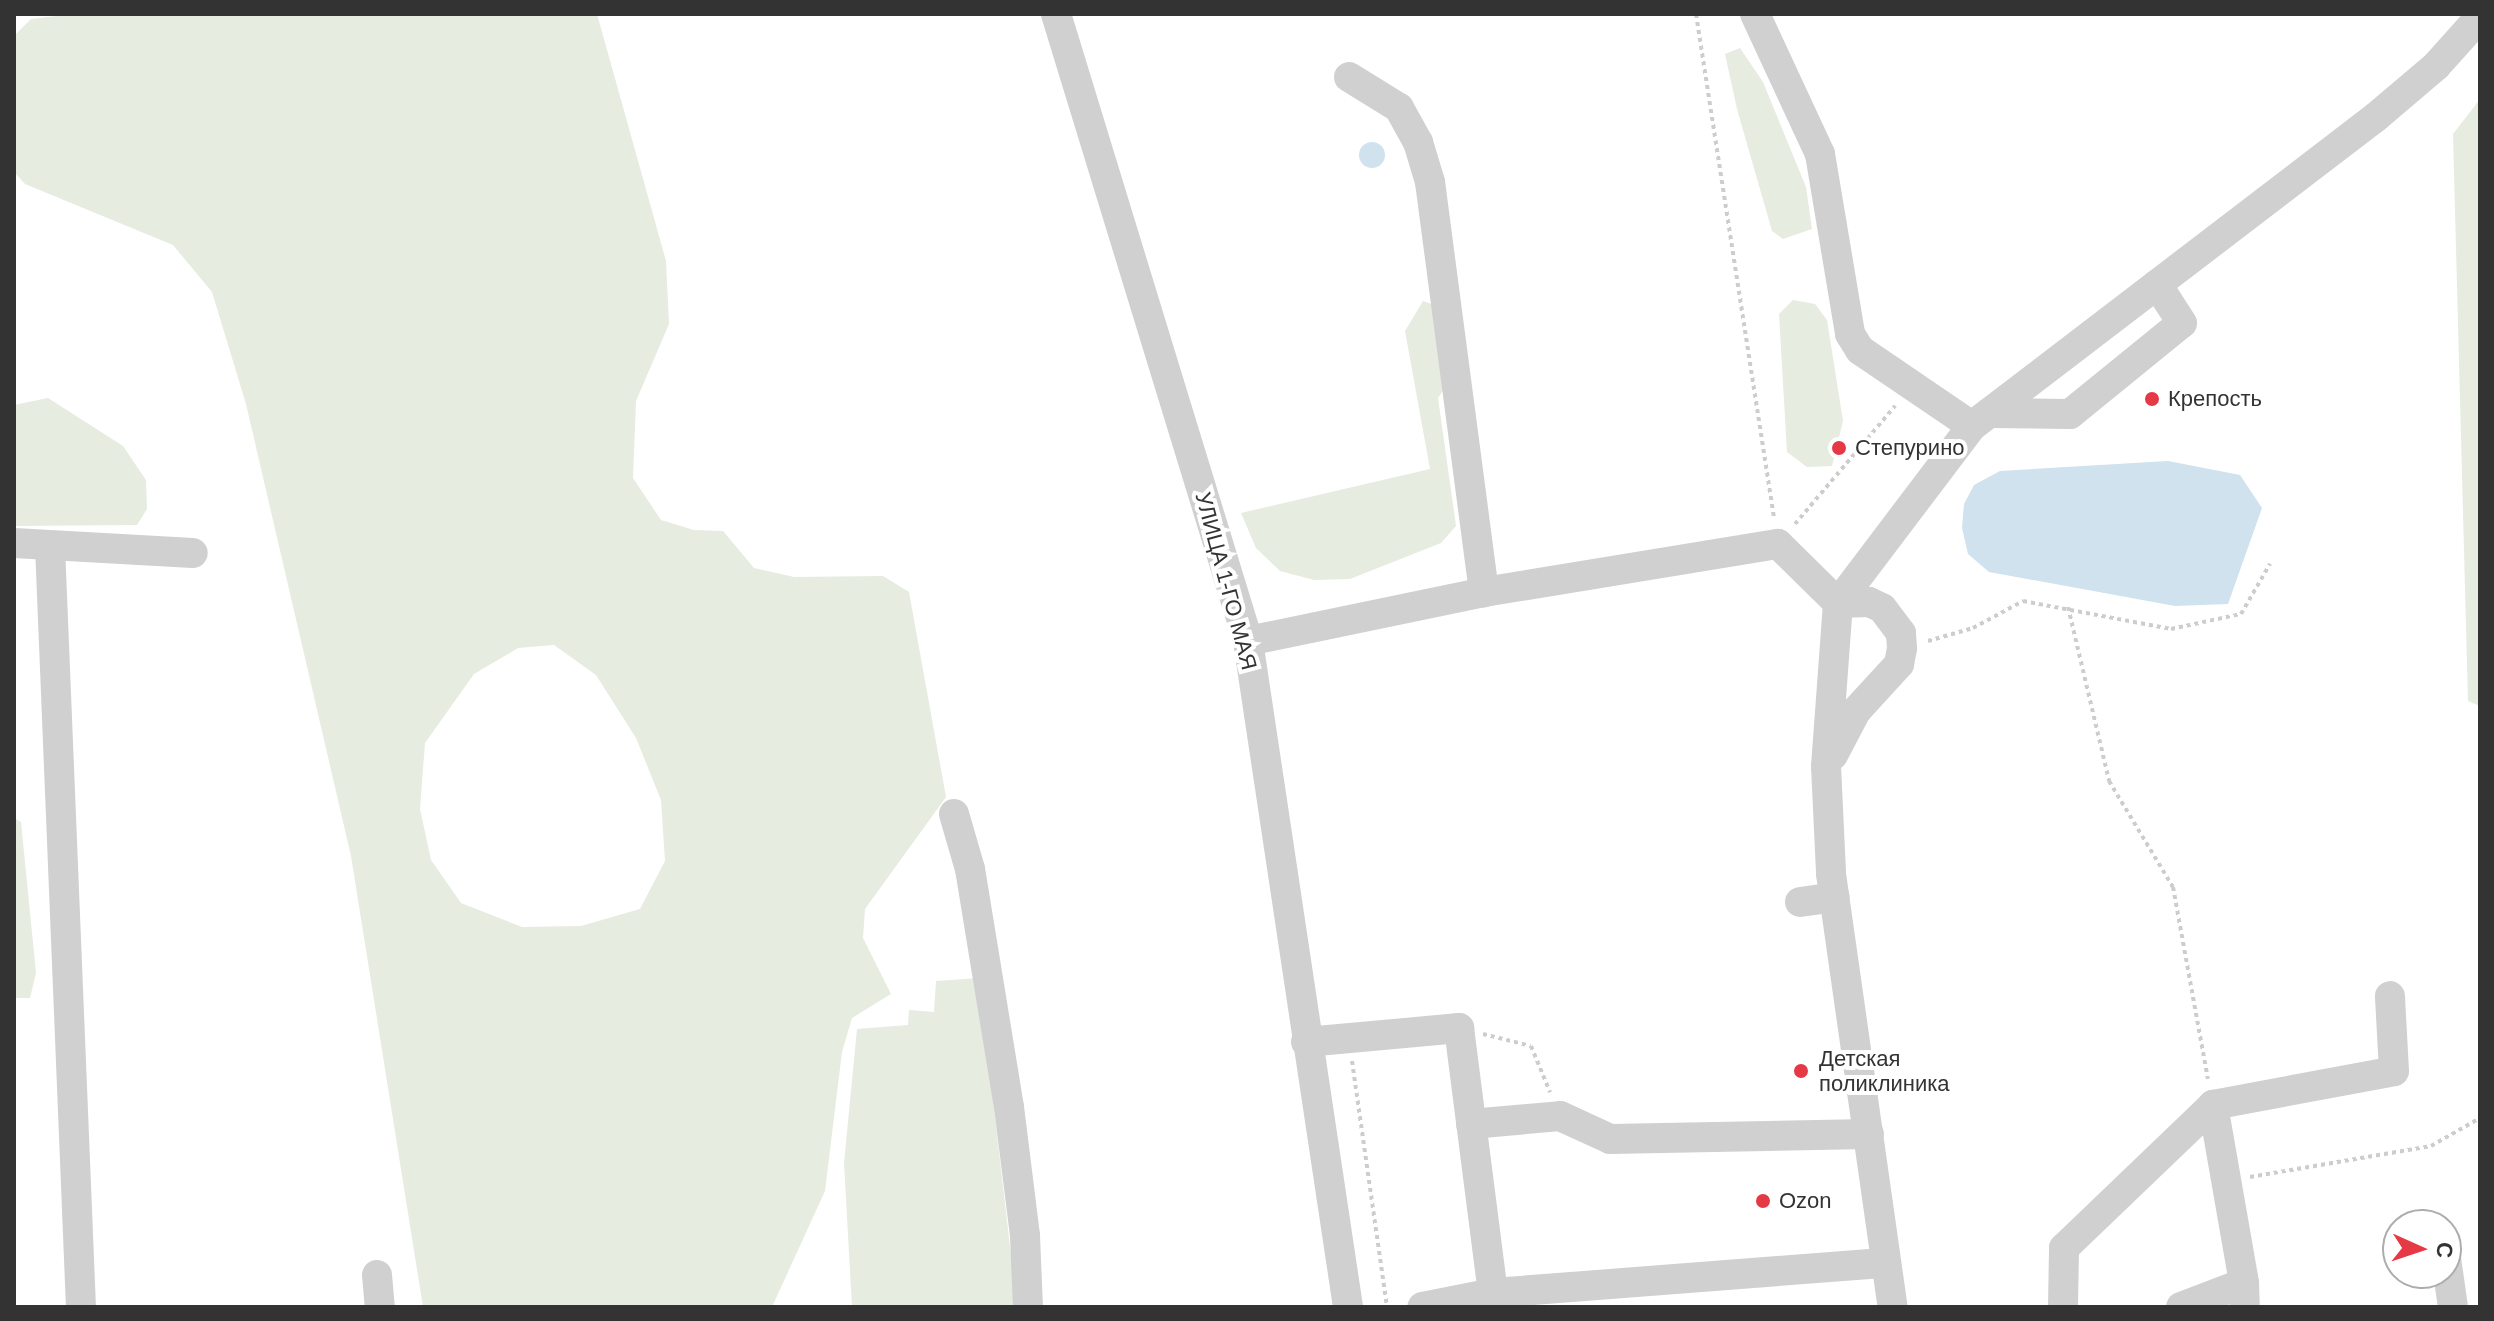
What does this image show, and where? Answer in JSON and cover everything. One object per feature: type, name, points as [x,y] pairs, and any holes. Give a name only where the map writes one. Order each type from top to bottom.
[{"type":"street","name":"УЛИЦА 1-ГО МАЯ","points":[[1056,14],[1248,641],[1348,1307]]},
{"type":"street","points":[[1755,14],[1820,154],[1850,334],[1860,350],[1912,385],[1981,419],[2070,414],[2182,323],[2157,284]]},
{"type":"street","points":[[1893,1307],[1835,897],[1826,766],[1838,603],[1981,419],[2376,117],[2436,66],[2480,17]]},
{"type":"street","points":[[1349,77],[1399,108],[1418,142],[1430,182],[1484,592]]},
{"type":"street","points":[[14,543],[193,553]]},
{"type":"street","points":[[1248,641],[1484,592],[1778,544],[1838,603]]},
{"type":"street","points":[[50,546],[81,1307]]},
{"type":"street","points":[[1826,766],[1856,711],[1899,664],[1902,648],[1901,633],[1882,608],[1853,600],[1838,603]]},
{"type":"street","points":[[954,814],[970,869],[1009,1107],[1025,1236],[1028,1307]]},
{"type":"street","points":[[1800,902],[1835,897]]},
{"type":"street","points":[[2063,1307],[2064,1248],[2213,1105],[2394,1071],[2390,996]]},
{"type":"street","points":[[1306,1042],[1459,1028],[1493,1293]]},
{"type":"street","points":[[2181,1307],[2244,1295],[2213,1105]]},
{"type":"street","points":[[1471,1124],[1560,1116],[1610,1139],[1869,1134]]},
{"type":"street","points":[[1425,1307],[1493,1293],[1886,1263]]},
{"type":"street","points":[[377,1275],[380,1307]]},
{"type":"path","points":[[1696,14],[1778,544]]},
{"type":"path","points":[[1778,544],[1912,385]]},
{"type":"path","points":[[1902,648],[1973,628],[2023,601],[2068,607],[2171,629],[2241,614],[2270,564]]},
{"type":"path","points":[[2068,607],[2109,781],[2173,887],[2213,1105]]},
{"type":"path","points":[[1459,1028],[1531,1046],[1560,1116]]},
{"type":"path","points":[[1349,1039],[1387,1307]]},
{"type":"path","points":[[2226,1182],[2431,1146],[2480,1118]]},
{"type":"shaded area","points":[[73,14],[597,14],[666,261],[669,324],[636,401],[633,478],[661,520],[694,530],[723,531],[754,568],[794,577],[883,576],[909,592],[946,797],[865,909],[863,938],[891,994],[852,1018],[842,1052],[825,1191],[772,1307],[423,1307],[351,856],[246,404],[212,292],[173,245],[25,184],[14,172],[14,36],[31,19]],"holes":[[[554,645],[596,675],[636,738],[661,800],[665,861],[640,909],[581,926],[522,927],[461,903],[431,860],[420,809],[425,743],[474,674],[518,648]]]},
{"type":"shaded area","points":[[1740,48],[1763,82],[1806,187],[1812,229],[1783,239],[1772,231],[1737,109],[1725,54]]},
{"type":"shaded area","points":[[2480,99],[2480,706],[2468,701],[2453,134]]},
{"type":"shaded area","points":[[1793,300],[1815,304],[1827,320],[1843,421],[1832,466],[1807,467],[1787,452],[1779,314]]},
{"type":"shaded area","points":[[1423,301],[1437,306],[1450,380],[1438,398],[1456,526],[1441,543],[1350,579],[1314,580],[1280,571],[1256,548],[1241,513],[1430,469],[1405,331]]},
{"type":"shaded area","points":[[48,398],[123,446],[146,480],[147,509],[137,525],[14,526],[14,405]]},
{"type":"shaded area","points":[[14,818],[21,822],[36,973],[30,998],[14,998]]},
{"type":"shaded area","points":[[979,978],[1017,1307],[852,1307],[844,1163],[857,1029],[908,1025],[909,1010],[934,1012],[936,981]]},
{"type":"water","points":[[1372,142],[1381,146],[1385,155],[1381,164],[1372,168],[1363,164],[1359,155],[1363,146]]},
{"type":"water","points":[[2168,461],[2240,475],[2262,508],[2228,604],[2175,606],[1989,572],[1968,554],[1962,528],[1964,504],[1974,485],[2000,471]]},
{"type":"place","name":"Крепость","points":[[2152,399]]},
{"type":"place","name":"Степурино","points":[[1839,448]]},
{"type":"place","name":"Детская поликлиника","points":[[1801,1071]]},
{"type":"place","name":"Ozon","points":[[1763,1201]]}]
